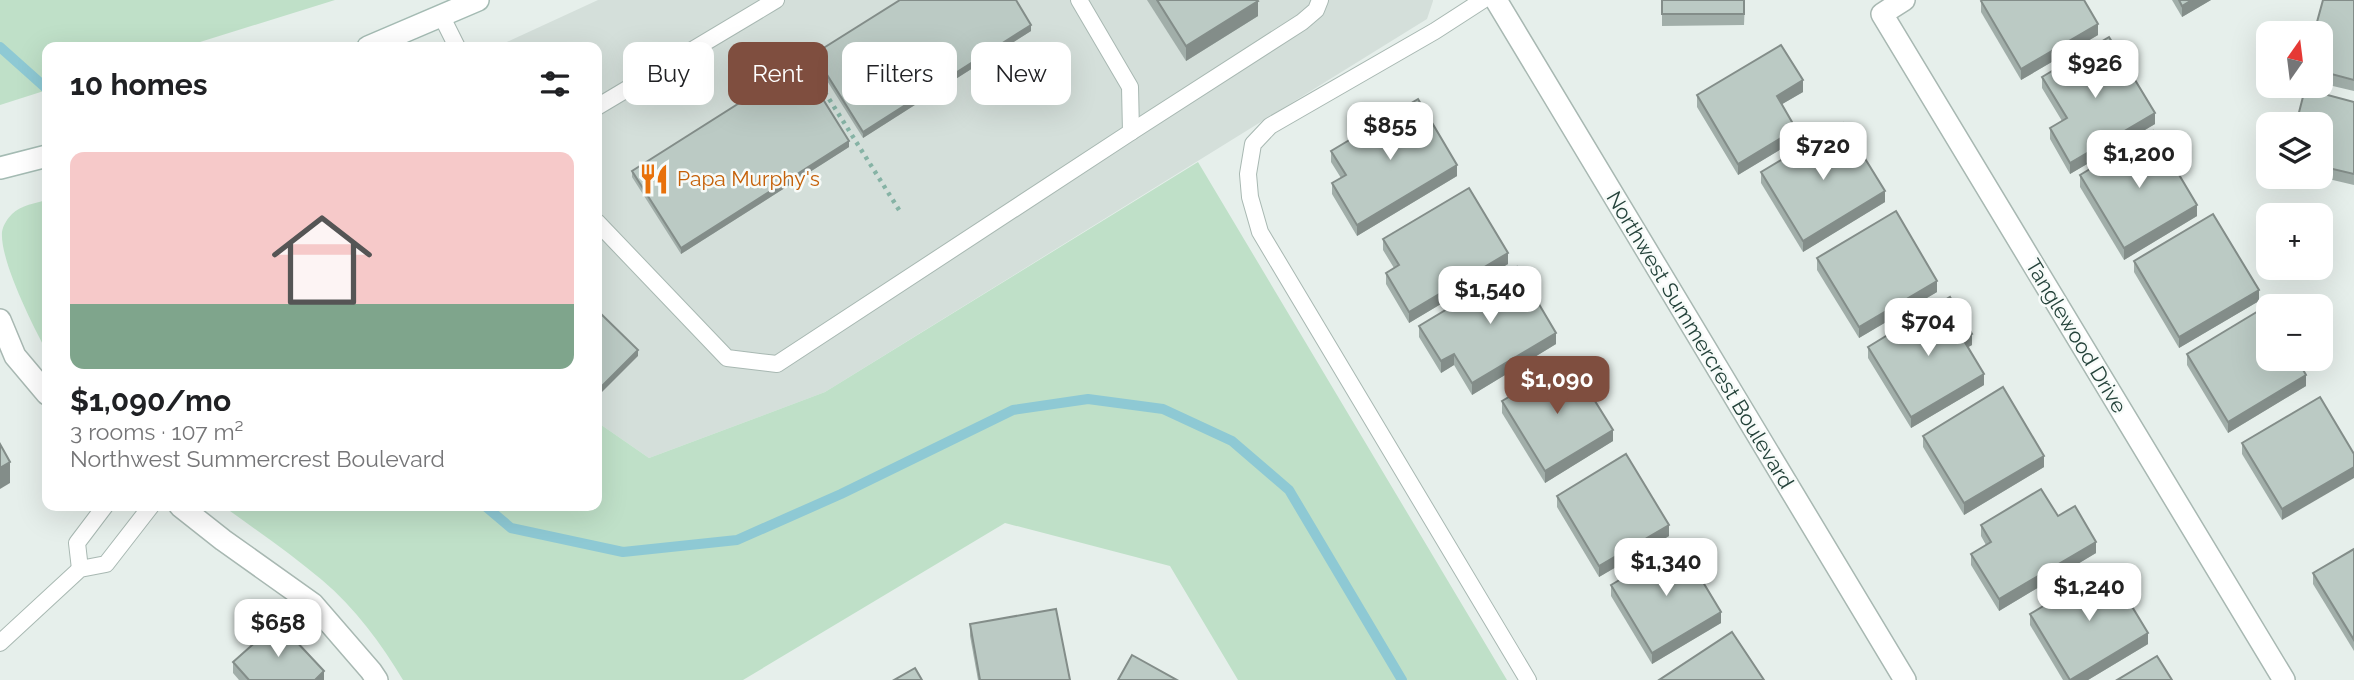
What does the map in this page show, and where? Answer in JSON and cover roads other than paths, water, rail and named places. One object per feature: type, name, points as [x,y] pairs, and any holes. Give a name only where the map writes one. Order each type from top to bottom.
[{"type":"street","points":[[381,42],[478,0]]},
{"type":"street","name":"Northwest Summercrest Boulevard","points":[[1496,0],[1905,680]]},
{"type":"street","name":"Tanglewood Drive","points":[[1904,0],[1882,15],[2284,680]]},
{"type":"street","points":[[0,168],[42,157]]},
{"type":"street","points":[[0,320],[15,355],[42,388]]},
{"type":"street","points":[[186,511],[313,604],[377,680]]},
{"type":"lane","points":[[602,105],[776,0]]},
{"type":"lane","points":[[1079,0],[1130,87],[1131,132]]},
{"type":"lane","points":[[602,227],[727,358],[777,364],[1302,22],[1316,10],[1320,0]]},
{"type":"lane","points":[[1483,0],[1270,126],[1253,144],[1248,174],[1250,197],[1260,232],[1528,680]]},
{"type":"lane","points":[[442,17],[454,42]]},
{"type":"lane","points":[[80,569],[77,543],[101,511]]},
{"type":"lane","points":[[0,643],[80,569],[106,564],[146,511]]},
{"type":"waterway","points":[[0,47],[42,85]]},
{"type":"waterway","points":[[491,511],[511,528],[623,552],[737,540],[841,494],[1013,410],[1088,399],[1163,409],[1232,441],[1289,490],[1402,680]]},
{"type":"place","name":"Papa Murphy's","points":[[654,179]]}]
